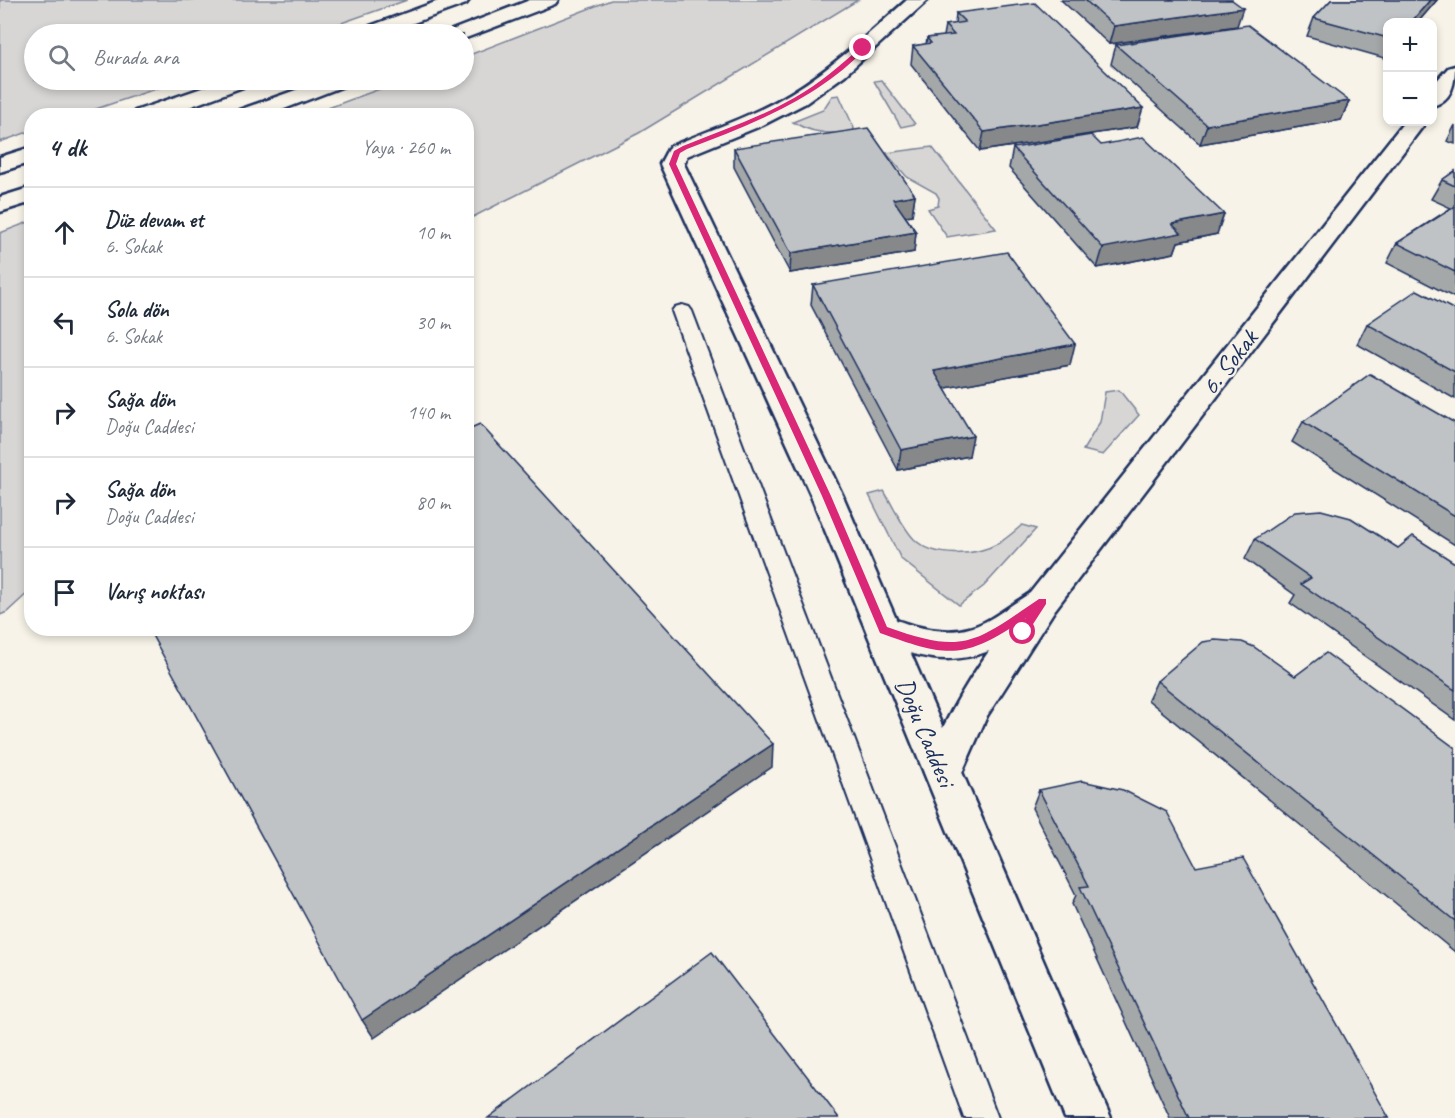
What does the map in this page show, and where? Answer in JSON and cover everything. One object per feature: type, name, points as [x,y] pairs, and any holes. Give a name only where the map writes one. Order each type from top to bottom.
[{"type":"main road","points":[[393,24],[459,0]]},
{"type":"main road","points":[[474,28],[548,0]]},
{"type":"main road","name":"Doğu Caddesi","points":[[918,0],[820,84],[780,109],[676,152],[672,164],[826,496],[1088,1118]]},
{"type":"main road","points":[[1437,94],[1455,72]]},
{"type":"main road","points":[[165,108],[216,90]]},
{"type":"main road","points":[[266,108],[315,90]]},
{"type":"main road","name":"6. Sokak","points":[[943,772],[956,734],[968,713],[1042,602],[1412,126]]},
{"type":"main road","points":[[0,165],[24,157]]},
{"type":"main road","points":[[0,205],[24,197]]},
{"type":"main road","name":"6. Sokak","points":[[883,630],[939,647],[970,645],[991,636],[1042,602]]},
{"type":"lane","points":[[682,311],[981,1118]]},
{"type":"shaded area","points":[[0,0],[407,0],[339,24],[24,24],[24,90],[152,90],[99,108],[24,108],[24,133],[0,142]]},
{"type":"shaded area","points":[[611,0],[858,0],[639,133],[474,216],[474,108],[328,108],[377,90],[474,90],[474,53]]},
{"type":"shaded area","points":[[881,80],[915,124],[901,127],[874,81]]},
{"type":"shaded area","points":[[839,95],[854,128],[853,132],[822,133],[793,122],[823,110],[832,96]]},
{"type":"shaded area","points":[[932,147],[996,229],[947,237],[928,209],[938,206],[939,198],[936,193],[907,177],[886,153]]},
{"type":"shaded area","points":[[24,224],[24,596],[7,612],[0,615],[0,233]]},
{"type":"shaded area","points":[[1119,390],[1139,415],[1103,455],[1083,450],[1100,422],[1105,392]]},
{"type":"shaded area","points":[[884,491],[914,539],[932,550],[955,553],[979,551],[999,543],[1022,525],[1036,529],[984,586],[959,605],[901,559],[869,495]]},
{"type":"building","points":[[1085,0],[1232,0],[1243,8],[1114,26]]},
{"type":"building","points":[[1331,0],[1430,0],[1414,18],[1383,18],[1383,37],[1314,18]]},
{"type":"building","points":[[1035,3],[1143,108],[984,132],[913,46],[931,43],[927,38],[954,35],[945,25],[965,22],[956,13]]},
{"type":"building","points":[[1248,25],[1349,101],[1207,125],[1116,45]]},
{"type":"building","points":[[868,128],[915,195],[893,199],[916,232],[791,253],[734,148]]},
{"type":"building","points":[[1091,135],[1101,145],[1143,137],[1224,214],[1172,224],[1181,233],[1103,248],[1013,148]]},
{"type":"building","points":[[1455,171],[1455,186],[1442,180]]},
{"type":"building","points":[[1454,207],[1455,272],[1397,243]]},
{"type":"building","points":[[1007,252],[1075,344],[934,371],[973,436],[901,450],[813,285]]},
{"type":"building","points":[[1417,290],[1455,310],[1455,372],[1367,324]]},
{"type":"building","points":[[1370,374],[1455,423],[1455,516],[1303,422]]},
{"type":"building","points":[[480,424],[773,744],[362,1020],[152,636],[474,636],[474,427]]},
{"type":"building","points":[[1321,510],[1351,518],[1398,548],[1413,536],[1455,563],[1455,690],[1301,584],[1311,578],[1255,539],[1295,512]]},
{"type":"building","points":[[1215,640],[1242,642],[1254,647],[1295,676],[1326,653],[1455,748],[1455,921],[1157,681],[1203,642]]},
{"type":"building","points":[[1082,781],[1123,790],[1167,812],[1196,867],[1243,858],[1389,1118],[1189,1118],[1080,887],[1089,886],[1039,790]]},
{"type":"building","points":[[712,952],[839,1118],[488,1118]]},
{"type":"route","points":[[863,48],[838,71],[780,109],[685,147],[676,152],[672,164],[826,496],[883,630],[921,643],[954,648],[980,642],[1042,602],[1023,632]]}]
